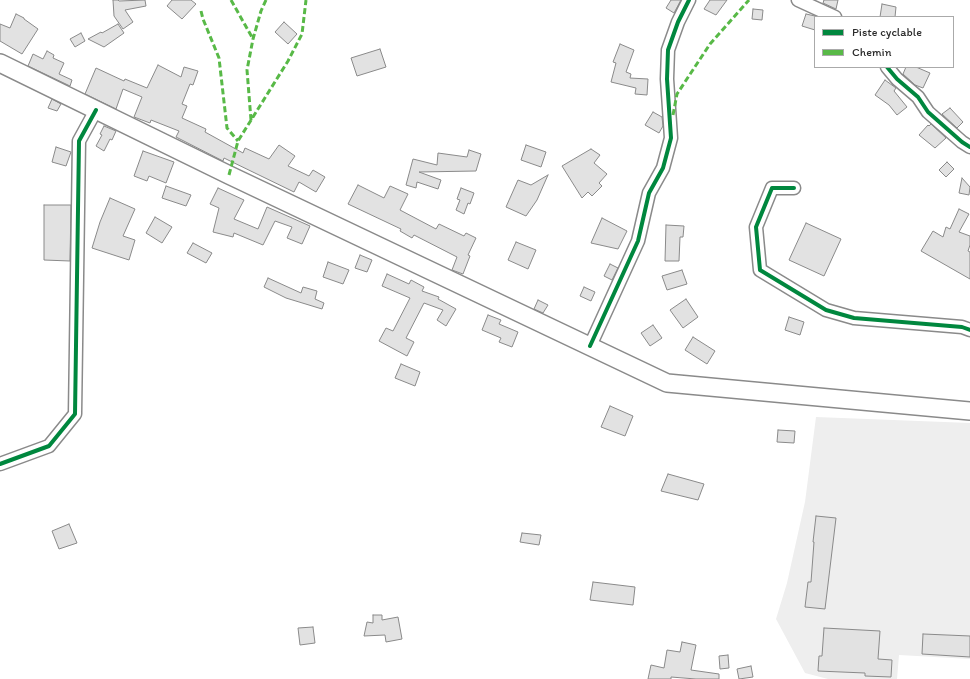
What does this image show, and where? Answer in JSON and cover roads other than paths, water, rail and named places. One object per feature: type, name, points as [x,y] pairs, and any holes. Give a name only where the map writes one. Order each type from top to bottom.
[{"type":"main road","points":[[0,63],[667,383],[970,411]]},
{"type":"street","points":[[590,346],[638,241],[649,193],[663,168],[671,138],[667,78],[668,50],[678,22],[689,0]]},
{"type":"street","points":[[798,0],[833,16]]},
{"type":"street","points":[[888,68],[897,79],[918,97],[928,112],[970,148]]},
{"type":"street","points":[[0,464],[49,446],[75,414],[79,141],[96,110]]},
{"type":"street","points":[[794,188],[772,188],[764,207],[756,227],[760,270],[826,310],[854,318],[962,327],[970,330]]}]
